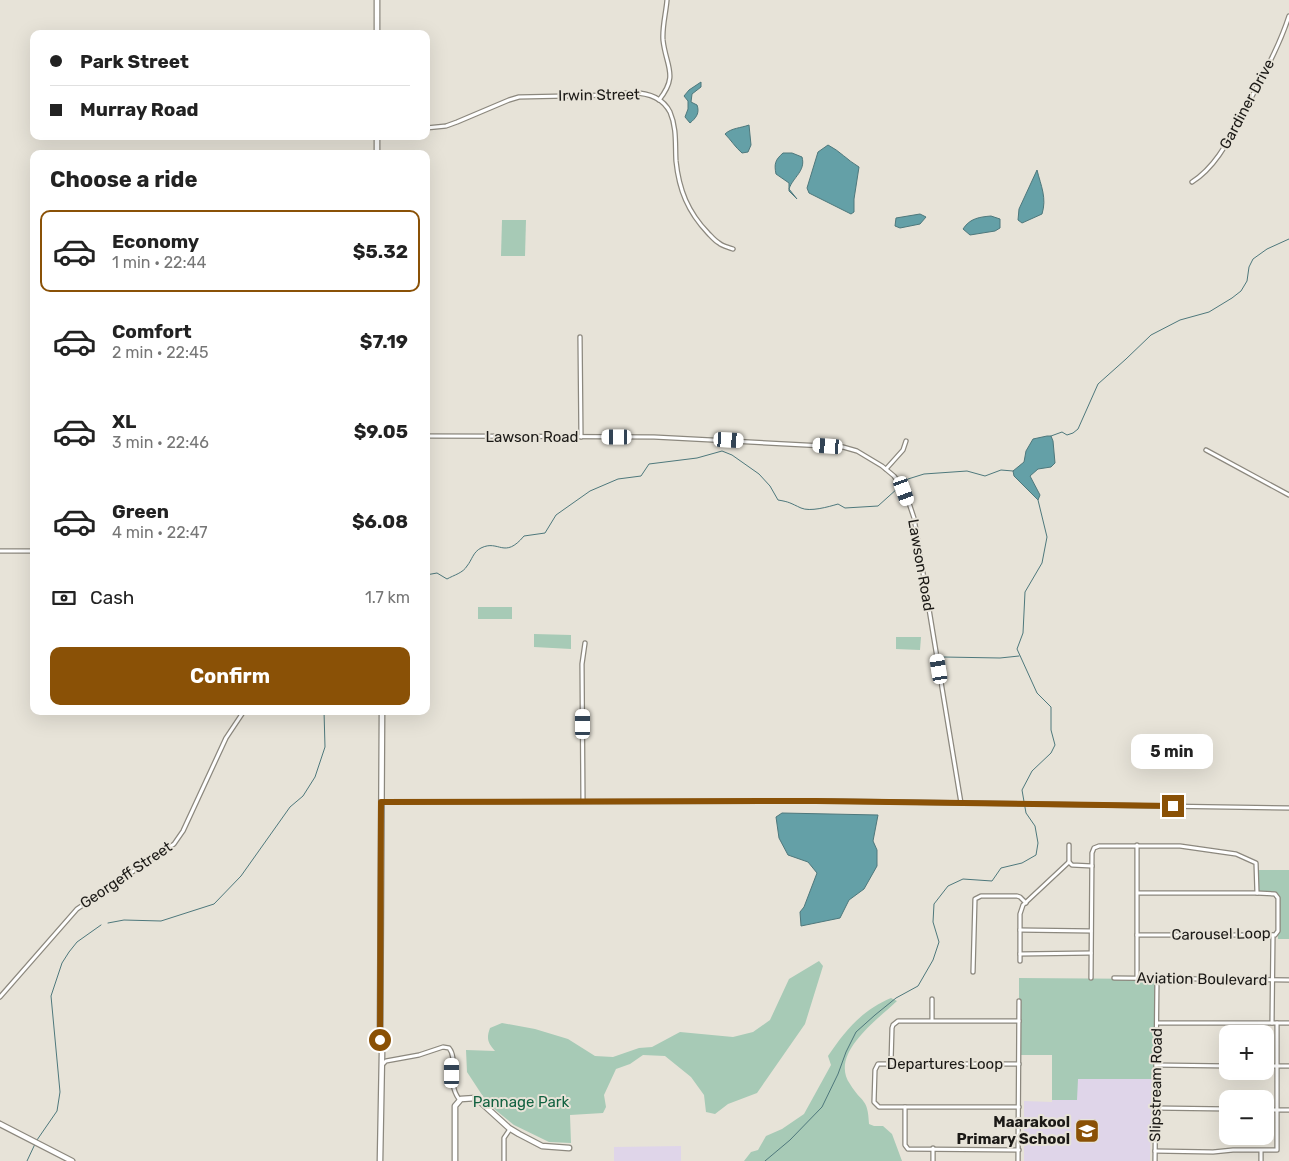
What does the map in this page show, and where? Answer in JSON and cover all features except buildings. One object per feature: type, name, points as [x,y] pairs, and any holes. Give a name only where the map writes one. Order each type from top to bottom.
[{"type":"street","points":[[377,0],[377,30]]},
{"type":"street","points":[[659,100],[666,91],[670,80],[663,40],[668,0]]},
{"type":"street","name":"Gardiner Drive","points":[[1192,182],[1203,174],[1220,154],[1281,40],[1289,16]]},
{"type":"street","name":"Irwin Street","points":[[430,127],[452,124],[509,100],[530,96],[646,93],[659,100],[669,111],[674,127],[676,162],[680,185],[685,201],[696,221],[718,244],[733,249]]},
{"type":"street","points":[[580,337],[581,437]]},
{"type":"street","name":"Lawson Road","points":[[430,436],[701,438],[843,447],[857,451],[886,469],[894,476],[904,491],[914,518],[961,803]]},
{"type":"street","points":[[886,469],[903,450],[906,441]]},
{"type":"street","points":[[1206,450],[1289,495]]},
{"type":"street","points":[[0,551],[30,552]]},
{"type":"street","points":[[583,801],[582,664],[585,643]]},
{"type":"street","name":"Georgeff Street","points":[[0,997],[77,909],[174,844],[184,831],[226,738],[241,715]]},
{"type":"street","points":[[380,1161],[382,715]]},
{"type":"street","points":[[381,802],[961,803],[1289,808]]},
{"type":"street","points":[[1020,961],[1020,914],[1023,905],[1069,862],[1069,845]]},
{"type":"street","points":[[1091,978],[1092,853],[1094,848],[1099,846],[1180,846],[1236,854],[1256,863],[1257,893]]},
{"type":"street","points":[[1137,979],[1138,846]]},
{"type":"street","points":[[1069,862],[1075,865],[1092,866]]},
{"type":"street","name":"Carousel Loop","points":[[1137,935],[1275,935],[1278,931],[1278,898],[1273,894],[1138,893]]},
{"type":"street","points":[[973,972],[975,899],[981,896],[1020,896],[1026,903]]},
{"type":"street","points":[[1020,930],[1091,931]]},
{"type":"street","points":[[1272,935],[1272,1023]]},
{"type":"street","points":[[1020,954],[1091,953]]},
{"type":"street","name":"Aviation Boulevard","points":[[1114,978],[1289,980]]},
{"type":"street","name":"Slipstream Road","points":[[1155,1161],[1157,979]]},
{"type":"street","points":[[932,999],[932,1020]]},
{"type":"street","points":[[1018,1161],[1019,1001]]},
{"type":"street","points":[[891,1063],[893,1025],[898,1021],[1019,1021]]},
{"type":"street","points":[[1157,1023],[1289,1023]]},
{"type":"street","points":[[1155,1151],[1277,1150],[1278,1023]]},
{"type":"street","points":[[380,1040],[382,1065],[380,1081]]},
{"type":"street","points":[[382,1065],[386,1061],[419,1055],[443,1047],[449,1048],[452,1052],[452,1087],[459,1099]]},
{"type":"street","name":"Departures Loop","points":[[1019,1064],[881,1063],[876,1067],[875,1105],[879,1108],[1019,1107]]},
{"type":"street","points":[[1156,1066],[1219,1066]]},
{"type":"street","points":[[1274,1066],[1289,1066]]},
{"type":"street","points":[[459,1099],[466,1097],[476,1098],[510,1129],[542,1146],[569,1148]]},
{"type":"street","points":[[455,1161],[455,1108],[459,1099]]},
{"type":"street","points":[[905,1107],[904,1142],[906,1148],[1019,1150]]},
{"type":"street","points":[[1156,1108],[1219,1109]]},
{"type":"street","points":[[1274,1110],[1289,1110]]},
{"type":"street","points":[[0,1124],[72,1161]]},
{"type":"street","points":[[504,1161],[504,1138],[510,1129]]},
{"type":"street","points":[[933,1148],[933,1161]]},
{"type":"street","points":[[1261,1151],[1261,1161]]},
{"type":"shaded area","name":"Maarakool Primary School","points":[[1152,1078],[1150,1161],[1024,1161],[1024,1101],[1052,1102],[1052,1079]]},
{"type":"shaded area","points":[[681,1146],[681,1161],[614,1161],[614,1147]]},
{"type":"green space","points":[[502,220],[526,220],[525,256],[501,256]]},
{"type":"green space","points":[[478,607],[512,607],[512,619],[478,619]]},
{"type":"green space","points":[[534,634],[571,635],[571,649],[534,647]]},
{"type":"green space","points":[[896,637],[921,637],[920,650],[896,649]]},
{"type":"green space","points":[[1258,870],[1289,870],[1289,939],[1278,939],[1278,898],[1275,894],[1257,893]]},
{"type":"green space","name":"Pannage Park","points":[[819,961],[823,966],[805,1024],[757,1093],[728,1104],[715,1114],[706,1112],[704,1095],[691,1077],[665,1056],[643,1055],[630,1064],[616,1069],[604,1095],[606,1107],[603,1113],[570,1115],[571,1143],[549,1142],[514,1125],[488,1104],[467,1072],[466,1050],[495,1051],[488,1041],[488,1035],[490,1028],[502,1023],[535,1029],[568,1039],[595,1056],[613,1057],[639,1048],[652,1047],[680,1032],[733,1037],[753,1032],[770,1020],[789,979]]},
{"type":"green space","points":[[1019,978],[1157,979],[1156,1079],[1078,1079],[1077,1100],[1052,1100],[1052,1055],[1019,1055]]},
{"type":"green space","points":[[891,998],[897,1001],[858,1038],[850,1050],[846,1061],[845,1073],[850,1084],[866,1105],[869,1124],[883,1126],[892,1134],[902,1161],[744,1161],[751,1152],[758,1150],[766,1136],[782,1129],[804,1114],[831,1065],[828,1056],[841,1038],[863,1015]]},
{"type":"water","points":[[701,82],[701,87],[692,94],[691,102],[697,105],[698,113],[690,123],[685,117],[688,101],[684,96]]},
{"type":"water","points":[[749,125],[751,145],[748,152],[742,153],[725,134],[733,129]]},
{"type":"water","points":[[828,145],[859,167],[854,212],[851,214],[809,193],[807,188],[818,152]]},
{"type":"water","points":[[783,153],[792,153],[802,157],[803,162],[801,170],[789,189],[789,183],[776,174],[775,171],[777,160]]},
{"type":"water","points":[[1037,170],[1044,197],[1042,214],[1022,223],[1018,220],[1019,209]]},
{"type":"water","points":[[920,214],[926,217],[920,224],[900,228],[895,226],[896,218]]},
{"type":"water","points":[[991,216],[1000,219],[1000,228],[995,231],[970,235],[963,229],[972,220]]},
{"type":"water","points":[[1051,436],[1053,441],[1055,463],[1051,467],[1038,469],[1030,476],[1040,495],[1038,500],[1014,476],[1013,471],[1024,462],[1026,451],[1033,439]]},
{"type":"water","points":[[782,813],[878,815],[873,841],[877,850],[877,866],[864,889],[849,900],[840,918],[801,926],[800,912],[804,907],[817,873],[808,862],[788,855],[779,838],[776,817]]},
{"type":"waterway","points":[[1051,436],[1062,432],[1067,435],[1078,429],[1098,384],[1151,335],[1180,320],[1209,312],[1232,298],[1241,291],[1247,281],[1249,267],[1253,259],[1267,249],[1289,239]]},
{"type":"waterway","points":[[430,574],[437,573],[447,579],[463,570],[469,564],[474,554],[481,548],[487,546],[511,547],[524,536],[545,533],[556,515],[590,491],[618,479],[641,476],[649,464],[697,458],[722,451],[732,455],[759,474],[770,486],[778,500],[805,509],[819,509],[838,504],[845,508],[878,506],[908,479],[924,474],[967,471],[985,476],[1001,470],[1013,471]]},
{"type":"waterway","points":[[765,1161],[790,1140],[822,1107],[856,1032],[896,998],[918,986],[933,960],[939,942],[933,922],[934,904],[948,886],[963,879],[992,881],[1001,868],[1022,863],[1036,855],[1038,843],[1035,826],[1026,813],[1022,790],[1032,771],[1051,753],[1055,745],[1051,730],[1051,707],[1037,693],[1017,649],[1023,633],[1025,592],[1042,563],[1047,537],[1038,500]]},
{"type":"waterway","points":[[943,657],[1000,658],[1019,656]]},
{"type":"waterway","points":[[108,923],[124,920],[161,921],[214,904],[241,876],[290,807],[303,796],[315,777],[325,747],[324,715]]},
{"type":"waterway","points":[[37,1140],[57,1111],[60,1092],[51,996],[62,963],[69,952],[77,942],[101,925]]},
{"type":"waterway","points":[[27,1161],[35,1144]]},
{"type":"place","name":"Maarakool Primary School","points":[[1087,1131]]},
{"type":"route","points":[[380,1040],[381,802],[816,801],[1173,806]]}]
